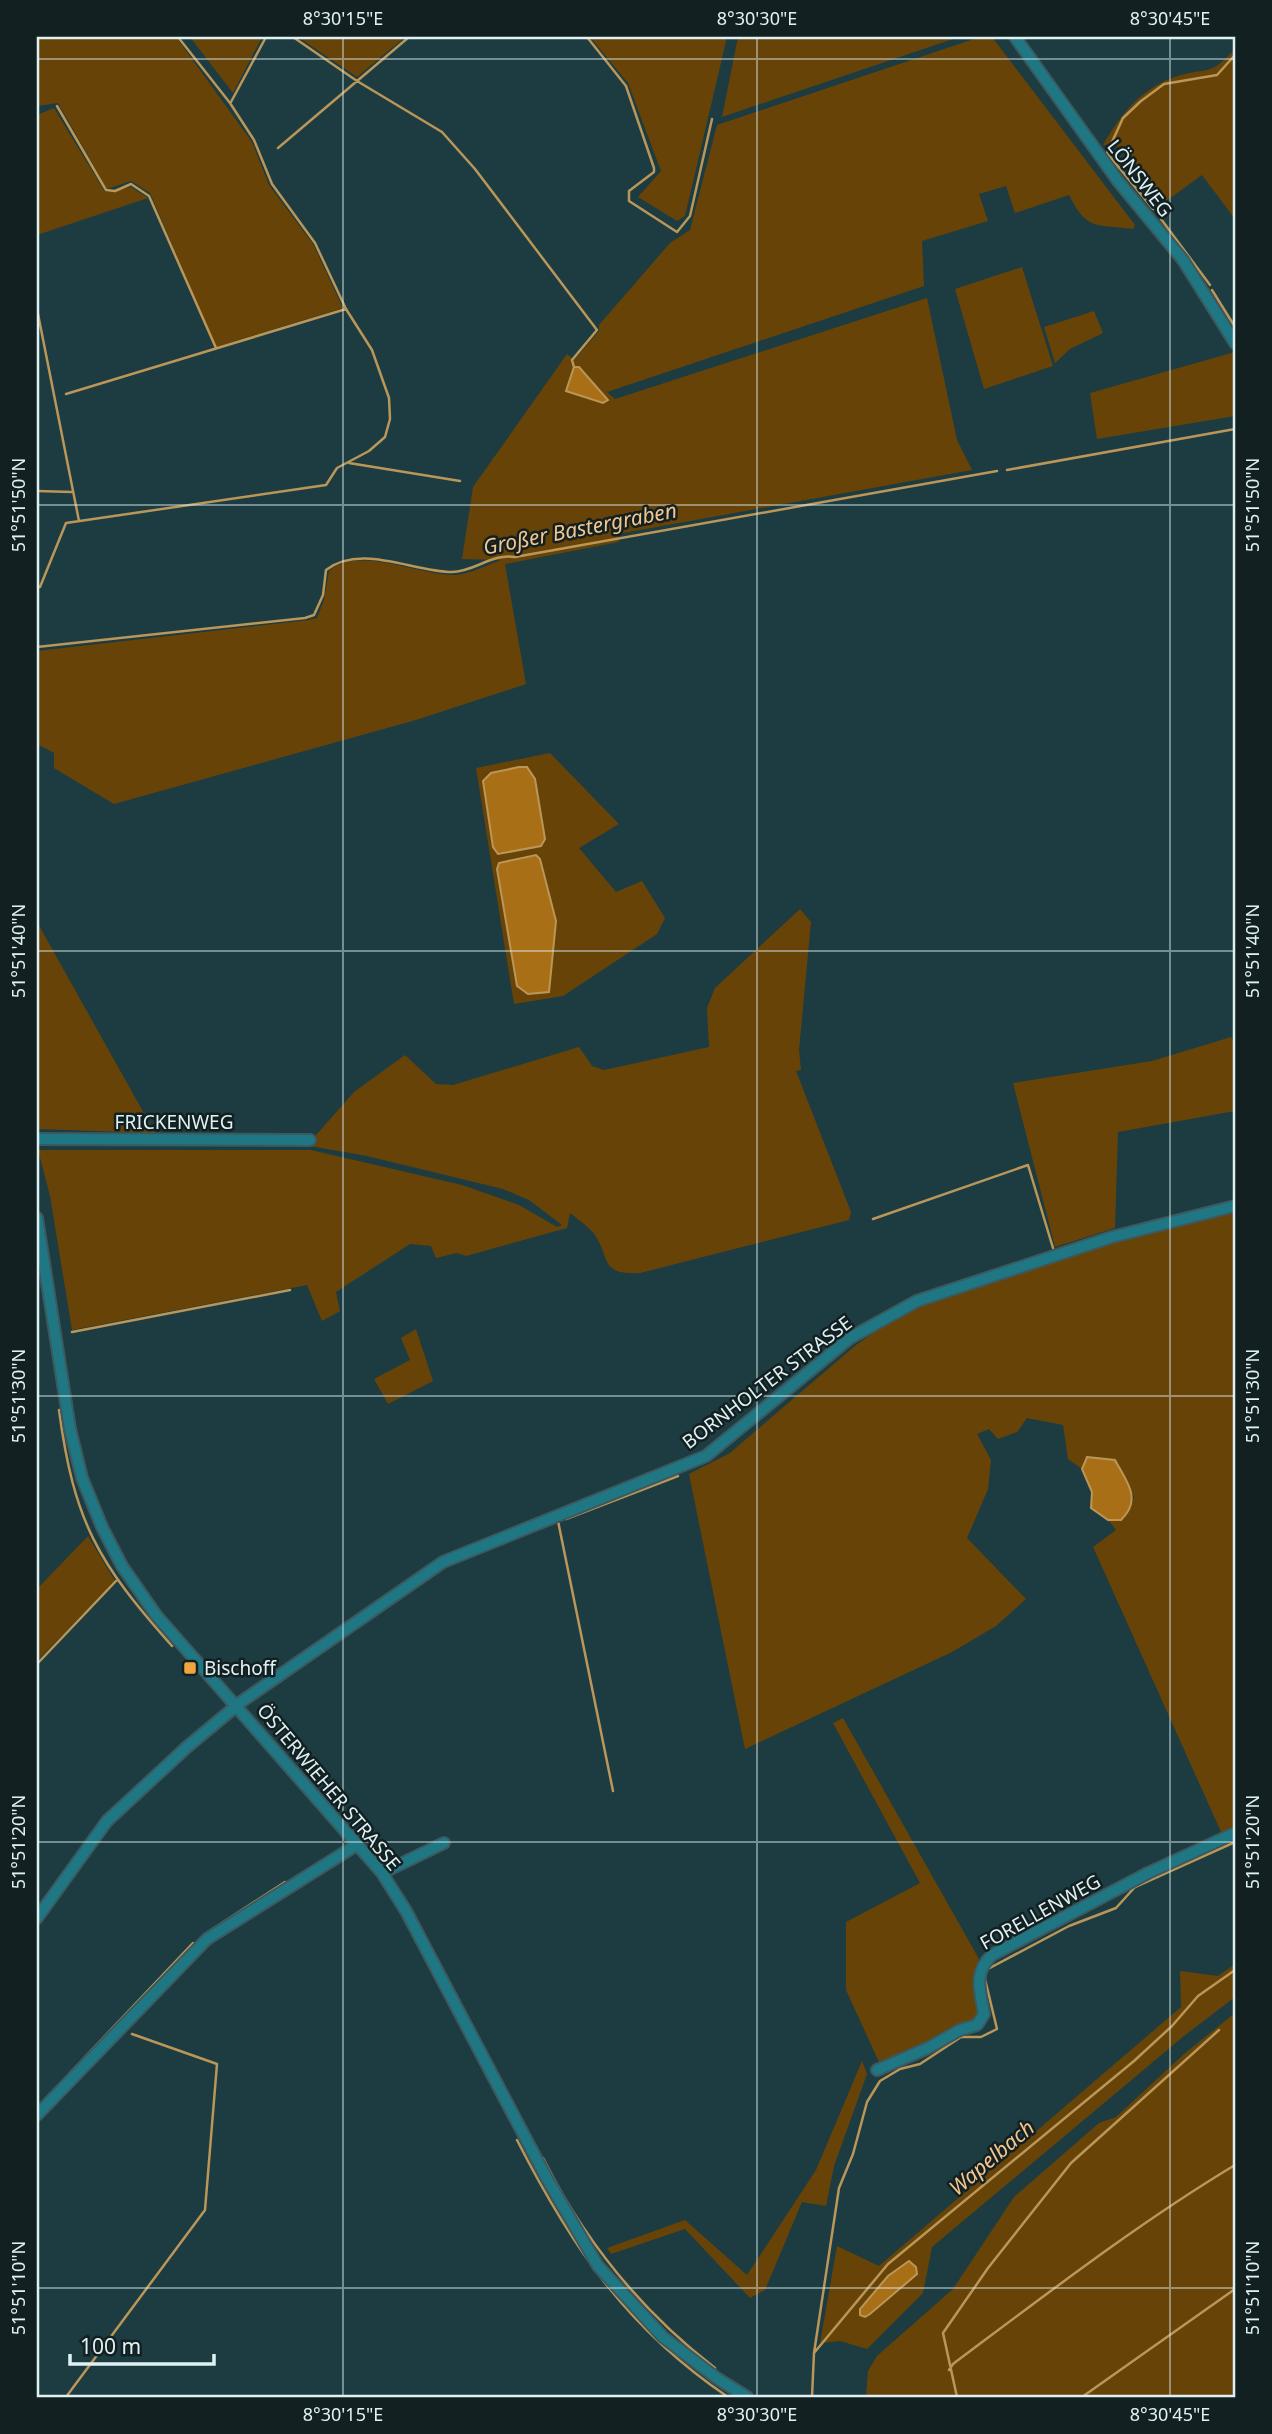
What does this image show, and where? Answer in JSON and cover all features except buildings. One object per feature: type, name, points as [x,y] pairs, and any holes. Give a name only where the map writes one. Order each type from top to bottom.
[{"type":"street","name":"LÖNSWEG","points":[[1015,37],[1118,181],[1182,260],[1235,343]]},
{"type":"street","name":"FRICKENWEG","points":[[37,1139],[310,1140]]},
{"type":"street","name":"BORNHOLTER STRASSE","points":[[37,1918],[113,1814],[236,1706],[443,1562],[706,1455],[850,1338],[888,1315],[948,1289],[1099,1241],[1235,1206]]},
{"type":"street","name":"ÖSTERWIEHER STRASSE","points":[[37,1218],[70,1429],[91,1503],[134,1586],[382,1873],[406,1911],[546,2177],[598,2266],[663,2337],[718,2379],[747,2397]]},
{"type":"street","name":"FORELLENWEG","points":[[877,2070],[929,2048],[960,2030],[977,2025],[984,2014],[978,1976],[982,1965],[992,1955],[1148,1872],[1235,1833]]},
{"type":"street","points":[[382,1873],[444,1843]]},
{"type":"street","points":[[37,2115],[207,1939],[358,1844]]},
{"type":"shaded area","points":[[37,37],[176,37],[252,142],[269,185],[313,244],[343,308],[216,347],[150,193],[131,181],[107,189],[58,103],[37,106]]},
{"type":"shaded area","points":[[190,37],[262,37],[233,93]]},
{"type":"shaded area","points":[[298,37],[405,37],[357,77]]},
{"type":"shaded area","points":[[590,37],[727,37],[685,216],[677,221],[638,197],[661,171],[628,83]]},
{"type":"shaded area","points":[[738,37],[959,37],[722,117]]},
{"type":"shaded area","points":[[980,37],[992,37],[1135,225],[1133,229],[1094,224],[1081,215],[1069,195],[1015,213],[1006,186],[979,194],[988,221],[922,241],[924,286],[607,392],[615,399],[927,298],[957,440],[972,470],[618,534],[619,542],[505,564],[526,684],[416,720],[114,804],[54,768],[54,753],[37,744],[37,651],[317,618],[324,600],[329,571],[341,564],[356,561],[372,561],[455,575],[501,560],[462,559],[473,487],[567,354],[574,360],[599,331],[599,325],[670,243],[690,230],[717,125]]},
{"type":"shaded area","points":[[1235,49],[1235,219],[1202,175],[1165,202],[1121,147],[1103,145],[1125,112],[1143,94],[1178,76],[1210,69],[1220,64]]},
{"type":"shaded area","points":[[54,108],[105,192],[131,187],[148,198],[37,235],[37,115]]},
{"type":"shaded area","points":[[1022,267],[1053,366],[984,389],[955,289]]},
{"type":"shaded area","points":[[1094,311],[1103,333],[1070,349],[1055,363],[1044,327]]},
{"type":"shaded area","points":[[1235,352],[1235,416],[1097,439],[1090,393]]},
{"type":"shaded area","points":[[574,367],[579,367],[608,400],[603,403],[566,391]]},
{"type":"shaded area","points":[[550,753],[619,824],[579,848],[616,892],[642,881],[665,918],[657,934],[563,996],[514,1004],[476,768]],"holes":[[[535,779],[545,839],[541,846],[498,853],[493,847],[484,794]],[[499,863],[517,986],[497,869]]]},
{"type":"shaded area","points":[[527,767],[535,779],[545,839],[541,846],[498,854],[493,847],[483,781],[491,773]]},
{"type":"shaded area","points":[[536,855],[540,859],[556,921],[549,992],[528,994],[517,986],[497,869],[499,863]]},
{"type":"shaded area","points":[[800,909],[811,922],[799,1050],[801,1070],[796,1071],[851,1212],[849,1220],[640,1273],[627,1273],[608,1264],[595,1235],[570,1213],[567,1228],[466,1256],[457,1253],[436,1258],[431,1246],[410,1244],[336,1292],[340,1311],[322,1321],[307,1285],[72,1330],[50,1196],[38,1150],[311,1150],[462,1185],[519,1205],[557,1227],[562,1225],[529,1200],[503,1189],[367,1156],[310,1146],[37,1146],[37,1141],[310,1142],[354,1092],[405,1055],[436,1084],[453,1085],[579,1047],[592,1066],[604,1070],[709,1047],[707,1008],[715,988]]},
{"type":"shaded area","points":[[37,922],[155,1133],[37,1129]]},
{"type":"shaded area","points":[[1231,1037],[1235,1044],[1235,1111],[1118,1132],[1115,1228],[1055,1247],[1013,1083],[1152,1061]]},
{"type":"shaded area","points":[[1235,1212],[1235,1827],[1222,1834],[1093,1547],[1116,1530],[1108,1520],[1118,1519],[1125,1514],[1134,1497],[1115,1460],[1087,1457],[1082,1469],[1068,1459],[1063,1425],[1027,1418],[1017,1432],[998,1439],[989,1429],[977,1434],[991,1460],[988,1489],[967,1538],[1026,1599],[996,1626],[952,1652],[745,1749],[689,1474],[730,1453],[856,1345],[890,1321],[927,1302],[1112,1243]]},
{"type":"shaded area","points":[[416,1329],[433,1381],[388,1404],[374,1379],[410,1360],[401,1338]]},
{"type":"shaded area","points":[[1087,1457],[1115,1460],[1124,1475],[1132,1497],[1128,1512],[1121,1520],[1108,1520],[1091,1508],[1092,1492],[1082,1469]]},
{"type":"shaded area","points":[[88,1536],[115,1581],[37,1661],[37,1589]]},
{"type":"shaded area","points":[[843,1718],[979,1959],[973,1976],[980,2014],[975,2022],[879,2062],[846,1990],[846,1922],[920,1883],[833,1723]]},
{"type":"shaded area","points":[[1235,1964],[1235,1997],[1184,2036],[932,2247],[923,2293],[867,2349],[840,2341],[820,2343],[837,2246],[879,2266],[1181,2007],[1180,1971],[1218,1976]]},
{"type":"shaded area","points":[[1235,2013],[1235,2397],[866,2397],[868,2371],[877,2356],[953,2289],[1014,2197],[1099,2123],[1116,2117],[1184,2054]]},
{"type":"shaded area","points":[[862,2061],[867,2074],[834,2166],[826,2206],[802,2202],[765,2290],[750,2298],[685,2229],[611,2254],[607,2248],[685,2220],[747,2275],[816,2170]]},
{"type":"shaded area","points":[[909,2261],[916,2267],[917,2274],[870,2314],[865,2317],[860,2315],[860,2309],[888,2276]]},
{"type":"waterway","points":[[40,587],[66,523],[326,485],[337,468],[369,451],[385,437],[390,419],[389,398],[372,350],[346,309],[315,243],[272,184],[254,140],[230,103],[178,37]]},
{"type":"waterway","points":[[231,102],[266,37]]},
{"type":"waterway","points":[[293,37],[357,81],[442,132],[475,169],[597,330],[572,360],[574,367]]},
{"type":"waterway","points":[[278,148],[409,37]]},
{"type":"waterway","points":[[587,37],[626,86],[654,168],[654,172],[629,191],[629,201],[677,232],[690,216],[712,119]]},
{"type":"waterway","points":[[1153,209],[1107,153],[1123,118],[1164,84],[1217,75],[1235,55]]},
{"type":"waterway","points":[[57,106],[106,190],[115,191],[131,184],[149,196],[216,348]]},
{"type":"waterway","points":[[1161,219],[1210,285]]},
{"type":"waterway","points":[[1212,290],[1235,327]]},
{"type":"waterway","points":[[37,309],[79,521]]},
{"type":"waterway","points":[[66,394],[346,309]]},
{"type":"waterway","name":"Großer Bastergraben","points":[[1007,470],[1235,429]]},
{"type":"waterway","points":[[349,463],[460,481]]},
{"type":"waterway","name":"Großer Bastergraben","points":[[37,647],[305,618],[314,615],[323,595],[326,570],[340,562],[355,559],[388,561],[437,571],[460,571],[507,556],[515,557],[997,471]]},
{"type":"waterway","points":[[37,491],[72,492]]},
{"type":"waterway","points":[[873,1219],[1028,1165],[1053,1248]]},
{"type":"waterway","points":[[72,1332],[290,1290]]},
{"type":"waterway","points":[[59,1410],[73,1482],[93,1539],[125,1590],[172,1646]]},
{"type":"waterway","points":[[566,1519],[678,1476]]},
{"type":"waterway","points":[[558,1521],[613,1791]]},
{"type":"waterway","points":[[37,1664],[116,1581]]},
{"type":"waterway","points":[[986,1970],[1069,1926],[1116,1908],[1135,1887],[1235,1842]]},
{"type":"waterway","points":[[205,1934],[285,1882]]},
{"type":"waterway","points":[[69,2074],[193,1943]]},
{"type":"waterway","name":"Wapelbach","points":[[812,2397],[814,2353],[888,2264],[1134,2061],[1172,2026],[1198,1996],[1235,1970]]},
{"type":"waterway","points":[[814,2353],[839,2188],[853,2154],[867,2102],[880,2081],[900,2069],[920,2064],[961,2037],[981,2037],[997,2029],[985,1979]]},
{"type":"waterway","points":[[957,2397],[943,2333],[988,2268],[1071,2163],[1219,2030]]},
{"type":"waterway","points":[[66,2397],[205,2210],[217,2064],[132,2034]]},
{"type":"waterway","points":[[517,2140],[559,2215],[605,2283],[660,2343],[728,2397]]},
{"type":"waterway","points":[[543,2158],[577,2218],[617,2273],[663,2323],[715,2368]]},
{"type":"waterway","points":[[949,2370],[953,2364],[1091,2261],[1162,2211],[1235,2165]]},
{"type":"waterway","points":[[1082,2397],[1235,2289]]},
{"type":"place","name":"Bischoff","points":[[190,1668]]}]
